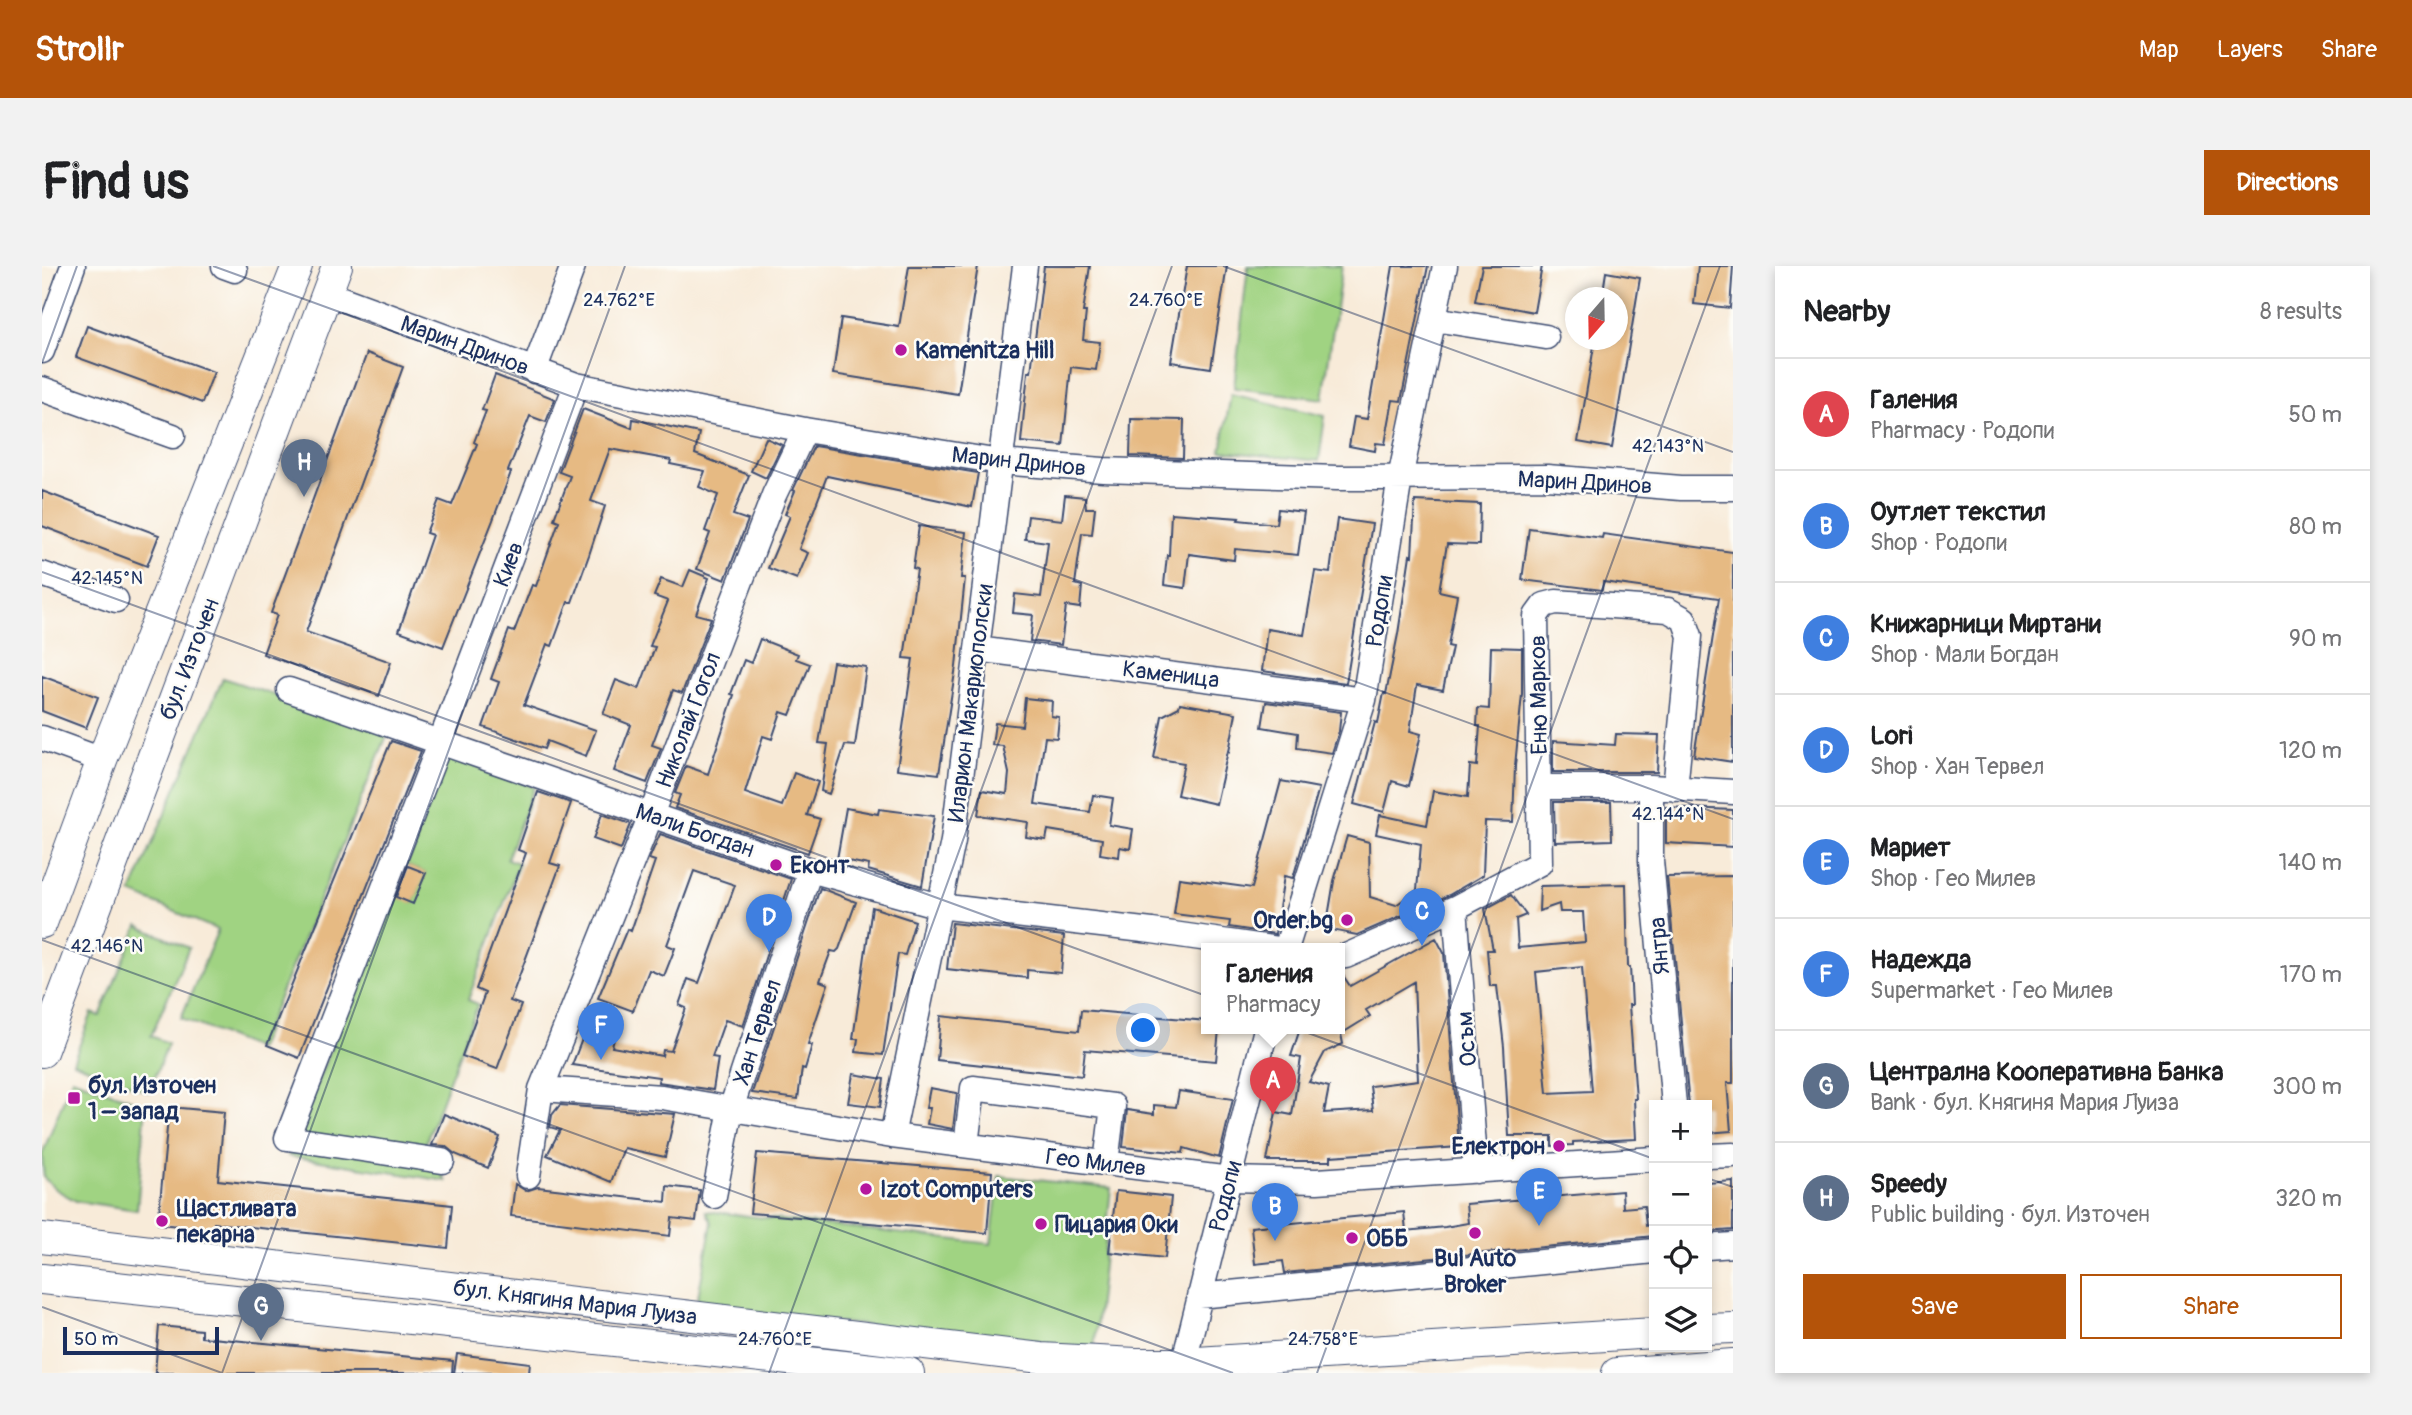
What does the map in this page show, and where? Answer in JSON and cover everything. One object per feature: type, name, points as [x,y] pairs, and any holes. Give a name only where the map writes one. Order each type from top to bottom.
[{"type":"main road","name":"бул. Източен","points":[[42,923],[102,760],[297,266]]},
{"type":"main road","name":"бул. Източен","points":[[42,1052],[332,279]]},
{"type":"main road","name":"бул. Княгиня Мария Луиза","points":[[42,1238],[1041,1358],[1181,1363],[1649,1332]]},
{"type":"main road","name":"бул. Княгиня Мария Луиза","points":[[42,1279],[909,1373]]},
{"type":"main road","points":[[1712,1329],[1733,1328]]},
{"type":"main road","points":[[1616,1373],[1733,1364]]},
{"type":"street","points":[[45,336],[73,266]]},
{"type":"street","points":[[534,371],[573,266]]},
{"type":"street","name":"Иларион Макариополски","points":[[892,1136],[953,841],[1026,266]]},
{"type":"street","name":"Родопи","points":[[1288,943],[1364,700],[1400,478],[1445,266]]},
{"type":"street","name":"Марин Дринов","points":[[332,279],[534,371],[576,385],[805,430],[1000,462],[1116,470],[1338,478],[1547,477],[1681,488],[1733,488]]},
{"type":"street","points":[[1434,319],[1546,337]]},
{"type":"street","name":"Киев","points":[[442,1161],[286,1138],[576,385]]},
{"type":"street","points":[[42,389],[173,436]]},
{"type":"street","name":"Николай Гогол","points":[[528,1176],[541,1089],[651,815],[774,495],[805,430]]},
{"type":"street","points":[[42,574],[116,600]]},
{"type":"street","name":"Янтра","points":[[1544,605],[1556,602],[1668,610],[1684,620],[1690,636],[1651,860],[1674,1100]]},
{"type":"street","name":"Еню Марков","points":[[1540,788],[1536,616],[1544,605]]},
{"type":"street","name":"Каменица","points":[[977,649],[1364,700]]},
{"type":"street","name":"Мали Богдан","points":[[289,690],[810,870],[939,906],[1236,943]]},
{"type":"street","points":[[42,738],[102,760]]},
{"type":"street","points":[[1345,956],[1455,908],[1540,863],[1540,788],[1663,788],[1733,792]]},
{"type":"street","name":"Хан Тервел","points":[[714,1196],[731,1109],[810,870]]},
{"type":"street","name":"Осъм","points":[[1455,908],[1476,1171]]},
{"type":"street","name":"Родопи","points":[[1181,1363],[1265,1034]]},
{"type":"street","points":[[966,1145],[973,1088],[986,1089],[1113,1106],[1106,1163]]},
{"type":"street","name":"Гео Милев","points":[[541,1089],[663,1097],[892,1136],[1230,1179],[1317,1181],[1649,1159]]},
{"type":"street","points":[[1712,1156],[1733,1155]]},
{"type":"street","points":[[1712,1247],[1733,1245]]},
{"type":"street","points":[[1199,1296],[1649,1251]]},
{"type":"green space","points":[[1248,266],[1342,266],[1323,399],[1234,388]]},
{"type":"green space","points":[[1231,394],[1325,416],[1319,461],[1221,451]]},
{"type":"green space","points":[[223,678],[388,733],[258,1049],[181,1018],[218,930],[131,893]]},
{"type":"green space","points":[[446,755],[534,787],[507,859],[519,863],[468,1000],[478,1004],[425,1145],[446,1181],[288,1156],[392,895],[413,903],[425,873],[405,865]]},
{"type":"green space","points":[[138,926],[189,948],[151,1036],[168,1043],[149,1092],[73,1062],[92,1013],[100,1016]]},
{"type":"green space","points":[[72,1078],[146,1105],[137,1210],[76,1201],[57,1190],[44,1178],[42,1155]]},
{"type":"green space","points":[[999,1176],[1111,1188],[1094,1350],[696,1307],[712,1223],[706,1211],[991,1244]]},
{"type":"building","name":"Kamenitza Hill","points":[[909,266],[978,266],[958,394],[833,374],[841,318],[899,327]]},
{"type":"building","points":[[1044,266],[1090,266],[1083,312],[1086,312],[1083,340],[1100,342],[1096,370],[1071,367],[1063,446],[1021,442],[1028,372],[1031,372]]},
{"type":"building","points":[[1187,266],[1227,266],[1211,368],[1171,362]]},
{"type":"building","points":[[1393,266],[1428,266],[1401,401],[1393,400],[1385,444],[1376,443],[1375,451],[1349,446],[1354,417],[1367,419]]},
{"type":"building","points":[[1482,266],[1542,266],[1534,312],[1475,301]]},
{"type":"building","points":[[1698,266],[1733,266],[1730,308],[1694,304]]},
{"type":"building","points":[[1606,272],[1640,278],[1612,448],[1578,442],[1593,350],[1628,350],[1628,287],[1604,287]]},
{"type":"building","points":[[87,326],[214,372],[202,403],[76,357]]},
{"type":"building","points":[[367,353],[403,367],[306,632],[391,662],[379,696],[263,654],[277,615],[271,613]]},
{"type":"building","points":[[495,375],[555,399],[546,422],[530,416],[443,647],[399,631],[432,535],[426,533],[439,500],[452,505],[477,444],[474,442],[486,411],[482,410]]},
{"type":"building","points":[[583,409],[632,428],[633,419],[699,433],[695,454],[749,475],[733,515],[748,520],[725,580],[697,569],[710,533],[705,531],[718,495],[699,487],[705,471],[670,464],[671,460],[610,449],[591,501],[605,506],[589,555],[552,646],[547,644],[524,705],[596,730],[586,756],[547,741],[544,749],[483,727],[499,682],[491,679],[509,630],[514,632],[532,585],[536,586],[559,521],[554,519],[570,476],[559,472]]},
{"type":"building","points":[[1131,419],[1184,420],[1183,458],[1130,456]]},
{"type":"building","points":[[766,438],[782,445],[766,478],[751,471]]},
{"type":"building","points":[[814,446],[978,473],[972,507],[827,476],[799,549],[808,553],[797,579],[768,568],[790,516],[785,514],[795,491],[793,490]]},
{"type":"building","points":[[42,491],[159,535],[147,566],[42,526]]},
{"type":"building","points":[[1065,495],[1085,497],[1086,508],[1095,508],[1092,534],[1082,533],[1075,584],[1082,586],[1080,608],[1066,606],[1061,645],[1030,641],[1033,615],[1013,613],[1015,594],[1041,597],[1048,542],[1025,539],[1028,516],[1062,520]]},
{"type":"building","points":[[1415,501],[1480,504],[1479,545],[1447,544],[1439,591],[1457,595],[1448,646],[1452,647],[1443,690],[1417,685],[1410,731],[1421,734],[1409,786],[1392,781],[1384,812],[1354,804],[1375,722],[1378,723],[1384,693],[1386,694],[1410,555],[1412,556]]},
{"type":"building","points":[[1278,509],[1304,512],[1298,555],[1235,549],[1234,560],[1189,554],[1185,588],[1164,585],[1171,513],[1239,518],[1238,520],[1276,524]]},
{"type":"building","points":[[1337,519],[1372,524],[1346,683],[1262,671],[1267,629],[1304,635],[1315,571],[1330,573]]},
{"type":"building","points":[[919,526],[966,532],[961,578],[965,578],[956,666],[939,774],[897,769],[913,659],[904,658],[917,569],[913,568]]},
{"type":"building","points":[[1529,528],[1602,538],[1603,534],[1733,552],[1733,762],[1694,756],[1719,598],[1603,582],[1602,590],[1522,580]]},
{"type":"building","points":[[690,570],[709,578],[696,614],[711,618],[682,693],[673,690],[652,745],[661,748],[647,783],[614,771],[631,725],[603,714],[616,680],[639,689],[655,647],[650,646],[668,601],[654,596],[661,579],[683,587]]},
{"type":"building","points":[[760,639],[798,654],[796,659],[810,664],[790,715],[781,712],[772,739],[763,736],[745,793],[782,806],[794,773],[818,782],[807,815],[820,819],[808,853],[675,808],[680,795],[675,793],[686,766],[708,774],[734,695],[731,694],[744,660],[751,663]]},
{"type":"building","points":[[1491,647],[1522,648],[1522,694],[1513,822],[1485,821],[1483,875],[1449,895],[1357,935],[1326,929],[1334,881],[1347,836],[1369,842],[1370,897],[1396,905],[1417,890],[1421,844],[1376,834],[1380,815],[1427,825],[1433,791],[1468,797],[1470,765],[1477,766],[1480,726],[1477,726],[1478,708],[1489,709]]},
{"type":"building","points":[[833,662],[866,667],[855,746],[845,745],[829,794],[821,791],[828,744],[819,743]]},
{"type":"building","points":[[42,676],[98,697],[86,728],[42,711]]},
{"type":"building","points":[[1025,698],[1052,701],[1051,716],[1059,717],[1057,738],[1045,737],[1035,804],[1090,812],[1093,795],[1113,798],[1109,825],[1133,829],[1130,849],[1120,847],[1119,857],[1100,854],[1102,839],[1048,830],[1046,840],[1026,837],[1028,822],[978,815],[982,790],[1007,794],[1009,773],[1003,746],[992,745],[995,723],[1022,726]]},
{"type":"building","points":[[1266,702],[1341,712],[1339,731],[1332,753],[1297,748],[1298,733],[1262,727]]},
{"type":"building","points":[[1180,703],[1236,713],[1216,804],[1177,795],[1184,763],[1154,758],[1162,716],[1179,707]]},
{"type":"building","points":[[1616,734],[1659,735],[1657,772],[1553,772],[1553,741],[1615,745]]},
{"type":"building","points":[[391,741],[421,751],[299,1058],[267,1045]]},
{"type":"building","points":[[1281,781],[1319,788],[1293,878],[1284,876],[1275,934],[1229,927],[1230,921],[1174,914],[1179,878],[1252,888]]},
{"type":"building","points":[[538,792],[571,803],[550,863],[560,866],[510,1001],[521,1005],[497,1069],[462,1056],[485,993],[476,989],[526,853],[518,850]]},
{"type":"building","points":[[1554,802],[1611,802],[1612,840],[1555,842]]},
{"type":"building","points":[[1666,807],[1733,810],[1733,847],[1666,843]]},
{"type":"building","points":[[846,808],[878,814],[879,809],[934,816],[922,886],[868,870],[869,865],[837,859]]},
{"type":"building","points":[[602,814],[631,824],[621,849],[593,839]]},
{"type":"building","points":[[660,834],[791,879],[743,1026],[725,1020],[712,1057],[718,1058],[713,1090],[658,1082],[659,1077],[572,1065],[586,1029],[614,1039],[612,1047],[662,1056],[663,1050],[671,1051],[686,1008],[679,1005],[688,979],[699,983],[735,885],[694,871],[667,945],[675,948],[664,976],[649,970],[633,1011],[598,998],[627,929],[631,931],[655,861],[649,859]]},
{"type":"building","points":[[408,866],[426,873],[413,904],[396,897]]},
{"type":"building","points":[[1733,876],[1733,1083],[1727,1083],[1731,1131],[1712,1133],[1712,1100],[1689,1100],[1667,877]]},
{"type":"building","points":[[1626,884],[1636,1139],[1573,1142],[1573,1145],[1552,1146],[1552,1136],[1509,1136],[1504,1047],[1497,986],[1490,986],[1487,950],[1493,950],[1485,909],[1511,895],[1526,915],[1516,919],[1518,948],[1585,942],[1583,912],[1560,912],[1559,904],[1539,911],[1540,886]],"holes":[[[1582,967],[1592,1091],[1547,1093],[1536,972]]]},
{"type":"building","points":[[820,888],[856,902],[839,949],[836,952],[831,951],[820,981],[828,984],[808,1044],[812,1045],[805,1069],[802,1068],[798,1099],[752,1093]]},
{"type":"building","points":[[872,907],[915,921],[905,955],[898,954],[883,1055],[856,1052],[858,1039],[853,1039]]},
{"type":"building","points":[[952,923],[1064,936],[1061,973],[1027,970],[1027,978],[947,969]]},
{"type":"building","points":[[1436,938],[1444,953],[1459,1147],[1331,1156],[1331,1161],[1267,1161],[1276,1112],[1292,1115],[1301,1058],[1291,1056],[1298,1034],[1341,1034],[1343,1044],[1325,1052],[1309,1082],[1329,1087],[1324,1113],[1373,1110],[1370,1086],[1418,1080],[1414,982],[1366,1010],[1370,1016],[1345,1032],[1345,978],[1350,986]]},
{"type":"building","points":[[1081,1010],[1201,1020],[1201,1034],[1219,1034],[1216,1061],[1085,1050],[1082,1076],[937,1060],[941,1016],[1079,1031]]},
{"type":"building","points":[[853,1074],[884,1079],[880,1107],[848,1103]]},
{"type":"building","points":[[930,1088],[957,1093],[953,1129],[927,1124],[930,1108],[926,1108]]},
{"type":"building","points":[[1179,1091],[1233,1099],[1219,1158],[1184,1148],[1183,1153],[1123,1147],[1127,1110],[1154,1114],[1154,1105],[1176,1107]]},
{"type":"building","points":[[560,1105],[675,1114],[665,1157],[624,1148],[611,1182],[547,1155],[560,1130],[550,1127],[552,1115]]},
{"type":"building","points":[[169,1107],[224,1112],[218,1180],[452,1205],[448,1248],[214,1223],[213,1229],[158,1224]]},
{"type":"building","points":[[444,1114],[500,1137],[488,1168],[455,1154],[445,1146],[432,1145]]},
{"type":"building","points":[[757,1153],[992,1172],[987,1233],[750,1213]]},
{"type":"building","points":[[1733,1181],[1733,1230],[1712,1232],[1712,1183]]},
{"type":"building","points":[[515,1184],[526,1191],[538,1187],[666,1202],[667,1186],[700,1190],[696,1221],[672,1218],[670,1236],[511,1216]]},
{"type":"building","points":[[1116,1191],[1171,1197],[1165,1258],[1109,1252]]},
{"type":"building","points":[[1622,1191],[1623,1208],[1644,1206],[1649,1237],[1285,1273],[1283,1261],[1255,1264],[1251,1227],[1404,1212],[1406,1231],[1445,1227],[1468,1223],[1466,1204]]},
{"type":"building","points":[[159,1326],[201,1330],[201,1337],[453,1361],[452,1373],[155,1373]]},
{"type":"building","points":[[457,1354],[530,1363],[529,1373],[454,1373]]},
{"type":"place","name":"Kamenitza Hill","points":[[901,350]]},
{"type":"place","name":"Speedy","points":[[304,497]]},
{"type":"place","name":"Еконт","points":[[776,865]]},
{"type":"place","name":"Order.bg","points":[[1347,920]]},
{"type":"place","name":"Книжарници Миртани","points":[[1422,946]]},
{"type":"place","name":"Lori","points":[[769,952]]},
{"type":"place","name":"Надежда","points":[[601,1060]]},
{"type":"place","name":"бул. Източен 1 – запад","points":[[74,1098]]},
{"type":"place","name":"Галения","points":[[1273,1115]]},
{"type":"place","name":"Електрон","points":[[1559,1146]]},
{"type":"place","name":"Izot Computers","points":[[866,1189]]},
{"type":"place","name":"Щастливата пекарна","points":[[162,1221]]},
{"type":"place","name":"Пицария Оки","points":[[1041,1224]]},
{"type":"place","name":"Мариет","points":[[1539,1226]]},
{"type":"place","name":"Bul Auto Broker","points":[[1475,1233]]},
{"type":"place","name":"ОББ","points":[[1352,1238]]},
{"type":"place","name":"Оутлет текстил","points":[[1275,1241]]},
{"type":"place","name":"Централна Кооперативна Банка","points":[[261,1341]]}]
